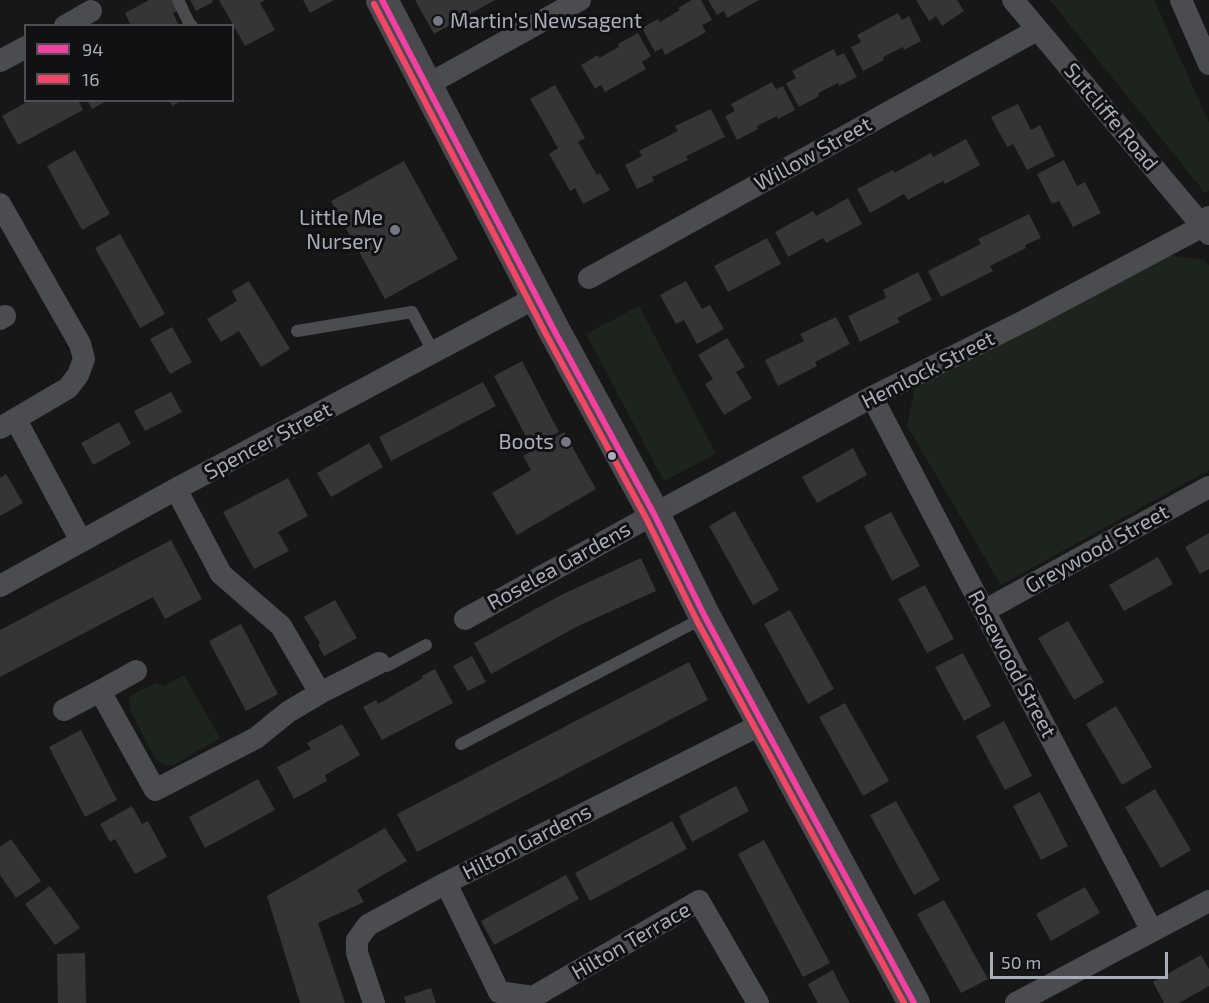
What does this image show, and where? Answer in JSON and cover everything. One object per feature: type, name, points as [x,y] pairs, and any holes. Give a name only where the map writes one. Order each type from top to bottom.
[{"type":"street","points":[[381,0],[654,514],[705,617],[914,1003]]},
{"type":"street","points":[[427,85],[580,0]]},
{"type":"street","name":"Sutcliffe Road","points":[[1013,0],[1207,226]]},
{"type":"street","points":[[1181,0],[1209,64]]},
{"type":"street","points":[[68,24],[91,11]]},
{"type":"street","name":"Willow Street","points":[[589,278],[1037,30]]},
{"type":"street","points":[[0,62],[24,48]]},
{"type":"street","points":[[0,204],[80,344],[84,359],[78,375],[68,388],[8,424],[81,541]]},
{"type":"street","name":"Hemlock Street","points":[[654,514],[872,397],[1207,226]]},
{"type":"street","name":"Spencer Street","points":[[0,586],[176,489],[537,297]]},
{"type":"street","name":"Rosewood Street","points":[[872,397],[1152,931]]},
{"type":"street","name":"Greywood Street","points":[[984,611],[1209,487]]},
{"type":"street","points":[[176,489],[221,574],[281,626],[320,693]]},
{"type":"street","name":"Roselea Gardens","points":[[465,619],[654,514]]},
{"type":"street","points":[[100,691],[155,790],[256,738],[288,712],[379,663]]},
{"type":"street","points":[[64,710],[136,670]]},
{"type":"street","name":"Hilton Gardens","points":[[374,1003],[357,953],[357,940],[368,925],[762,724]]},
{"type":"street","name":"Hilton Terrace","points":[[447,883],[499,992],[533,997],[699,901],[758,1003]]},
{"type":"street","points":[[1016,1003],[1209,901]]},
{"type":"lane","points":[[178,0],[191,24]]},
{"type":"lane","points":[[297,331],[412,312],[434,353]]},
{"type":"lane","points":[[461,744],[705,617]]},
{"type":"lane","points":[[379,663],[387,666],[426,645]]},
{"type":"shaded area","points":[[1050,0],[1154,0],[1209,123],[1209,190],[1205,193]]},
{"type":"shaded area","points":[[1165,255],[1204,260],[1209,265],[1209,470],[1001,585],[907,426],[915,388]]},
{"type":"shaded area","points":[[639,306],[716,454],[664,481],[586,334]]},
{"type":"shaded area","points":[[184,675],[220,738],[174,765],[167,765],[156,760],[130,710],[129,699],[133,694],[156,683],[164,686]]},
{"type":"building","points":[[149,0],[175,0],[180,10],[173,13],[178,24],[130,24],[125,13]]},
{"type":"building","points":[[190,0],[212,0],[213,2],[196,11]]},
{"type":"building","points":[[219,0],[265,0],[260,3],[275,30],[245,46]]},
{"type":"building","points":[[303,0],[334,0],[310,13]]},
{"type":"building","points":[[415,0],[495,0],[434,34]]},
{"type":"building","points":[[692,0],[701,0],[712,20],[702,25],[706,32],[665,55],[662,48],[655,52],[642,28],[658,19],[660,22]]},
{"type":"building","points":[[708,0],[759,0],[727,18],[724,11],[717,15]]},
{"type":"building","points":[[916,0],[957,0],[964,11],[942,26],[936,16],[929,21]]},
{"type":"building","points":[[898,13],[902,20],[909,16],[921,41],[883,57],[884,60],[863,71],[851,47],[861,42],[857,35]]},
{"type":"building","points":[[638,33],[651,56],[642,62],[646,69],[605,92],[601,85],[595,89],[581,65],[619,47],[618,44]]},
{"type":"building","points":[[834,49],[837,56],[844,53],[857,77],[818,93],[819,96],[799,107],[786,83],[796,78],[792,71]]},
{"type":"building","points":[[772,82],[776,89],[783,86],[795,110],[757,126],[758,129],[737,140],[725,116],[735,111],[731,104]]},
{"type":"building","points":[[555,85],[585,138],[578,142],[597,175],[600,173],[610,190],[583,204],[575,188],[570,191],[549,154],[558,148],[530,99]]},
{"type":"building","points":[[26,102],[79,102],[83,110],[18,145],[2,116]]},
{"type":"building","points":[[88,102],[104,102],[92,109]]},
{"type":"building","points":[[1018,104],[1031,130],[1040,125],[1055,156],[1027,170],[1013,144],[1007,147],[991,117]]},
{"type":"building","points":[[711,109],[725,137],[686,156],[688,160],[652,177],[654,181],[637,189],[625,165],[642,156],[639,151],[678,131],[675,126]]},
{"type":"building","points":[[966,139],[980,165],[908,200],[904,194],[870,213],[857,189],[931,153],[933,157]]},
{"type":"building","points":[[75,150],[110,214],[82,230],[47,166]]},
{"type":"building","points":[[1064,160],[1077,186],[1085,182],[1101,213],[1073,227],[1059,201],[1052,204],[1037,174]]},
{"type":"building","name":"Little Me Nursery","points":[[404,161],[458,259],[385,299],[331,201]]},
{"type":"building","points":[[848,198],[862,224],[826,243],[823,238],[788,257],[775,232],[813,211],[816,216]]},
{"type":"building","points":[[1029,214],[1041,238],[990,266],[993,271],[941,297],[928,271],[981,244],[978,239]]},
{"type":"building","points":[[120,234],[165,314],[140,328],[95,248]]},
{"type":"building","points":[[767,238],[781,264],[728,292],[714,266]]},
{"type":"building","points":[[918,272],[932,300],[897,318],[900,322],[860,342],[848,316],[886,298],[883,290]]},
{"type":"building","points":[[249,281],[290,349],[261,367],[239,331],[221,342],[207,319],[237,301],[232,291]]},
{"type":"building","points":[[686,281],[702,309],[710,305],[724,329],[697,344],[684,320],[676,324],[660,295]]},
{"type":"building","points":[[836,317],[850,344],[815,362],[817,366],[778,386],[765,360],[804,341],[800,334]]},
{"type":"building","points":[[172,327],[192,362],[170,374],[150,339]]},
{"type":"building","points":[[727,338],[745,367],[736,372],[752,398],[724,415],[705,384],[713,379],[698,355]]},
{"type":"building","points":[[522,361],[559,432],[531,446],[494,376]]},
{"type":"building","points":[[483,382],[496,406],[391,461],[379,437]]},
{"type":"building","points":[[171,392],[182,412],[145,431],[134,411]]},
{"type":"building","points":[[119,422],[131,444],[93,465],[81,443]]},
{"type":"building","points":[[564,432],[596,489],[517,535],[492,493],[531,470],[523,456]]},
{"type":"building","points":[[369,443],[383,467],[331,497],[317,473]]},
{"type":"building","points":[[853,448],[867,475],[817,503],[802,477]]},
{"type":"building","points":[[6,474],[23,503],[0,516],[0,478]]},
{"type":"building","points":[[288,478],[308,516],[278,532],[289,551],[254,569],[223,512]]},
{"type":"building","points":[[735,511],[779,590],[753,605],[709,526]]},
{"type":"building","points":[[891,512],[920,566],[892,581],[864,526]]},
{"type":"building","points":[[1209,533],[1209,569],[1200,574],[1185,547]]},
{"type":"building","points":[[171,540],[202,599],[165,619],[153,597],[0,677],[0,630]]},
{"type":"building","points":[[1158,557],[1173,584],[1124,611],[1109,585]]},
{"type":"building","points":[[641,558],[656,591],[578,626],[491,674],[474,643],[561,595]]},
{"type":"building","points":[[925,585],[954,639],[927,653],[898,599]]},
{"type":"building","points":[[335,600],[357,638],[324,656],[318,644],[320,643],[304,617]]},
{"type":"building","points":[[790,610],[834,689],[808,704],[764,624]]},
{"type":"building","points":[[1068,621],[1104,682],[1074,700],[1038,638]]},
{"type":"building","points":[[241,624],[278,694],[246,711],[209,641]]},
{"type":"building","points":[[963,653],[991,706],[964,721],[935,667]]},
{"type":"building","points":[[472,656],[486,682],[468,691],[453,666]]},
{"type":"building","points":[[689,662],[708,700],[417,852],[397,814]]},
{"type":"building","points":[[435,669],[453,703],[382,740],[363,707],[376,700],[378,704]]},
{"type":"building","points":[[845,703],[889,781],[863,796],[819,717]]},
{"type":"building","points":[[1116,706],[1152,767],[1122,785],[1086,724]]},
{"type":"building","points":[[1004,721],[1032,776],[1005,790],[976,736]]},
{"type":"building","points":[[342,724],[360,755],[325,775],[327,781],[294,799],[277,767],[311,749],[307,743]]},
{"type":"building","points":[[81,730],[117,800],[85,817],[49,747]]},
{"type":"building","points":[[258,779],[275,810],[205,848],[189,817]]},
{"type":"building","points":[[736,786],[749,811],[692,842],[679,816]]},
{"type":"building","points":[[1155,789],[1191,850],[1161,868],[1125,807]]},
{"type":"building","points":[[1040,792],[1068,846],[1041,860],[1013,806]]},
{"type":"building","points":[[896,801],[940,880],[914,895],[870,815]]},
{"type":"building","points":[[132,806],[142,824],[148,821],[167,857],[135,874],[115,839],[110,842],[100,824]]},
{"type":"building","points":[[672,821],[687,849],[590,901],[575,873]]},
{"type":"building","points":[[385,828],[407,861],[357,890],[364,902],[318,923],[345,1003],[300,1003],[267,896]]},
{"type":"building","points":[[11,839],[41,881],[16,898],[0,875],[0,847]]},
{"type":"building","points":[[764,840],[830,963],[803,977],[738,854]]},
{"type":"building","points":[[566,875],[579,899],[494,945],[481,921]]},
{"type":"building","points":[[50,886],[80,928],[55,945],[25,904]]},
{"type":"building","points":[[1085,887],[1100,913],[1051,941],[1036,914]]},
{"type":"building","points":[[944,900],[988,979],[961,993],[917,914]]},
{"type":"building","points":[[85,953],[86,1003],[58,1003],[57,954]]},
{"type":"building","points":[[1201,955],[1209,969],[1209,986],[1179,1003],[1164,1003],[1153,982]]},
{"type":"building","points":[[833,970],[850,1003],[818,1003],[815,998],[808,984]]},
{"type":"building","points":[[431,988],[436,1003],[406,1003],[404,997]]},
{"type":"transit line","name":"94","points":[[382,0],[555,332],[654,514],[705,617],[914,1003]]},
{"type":"transit line","name":"16","points":[[374,4],[547,336],[646,518],[697,621],[904,1003]]},
{"type":"place","name":"Martin's Newsagent","points":[[438,21]]},
{"type":"place","name":"Little Me Nursery","points":[[395,230]]},
{"type":"place","name":"Boots","points":[[566,442]]}]
